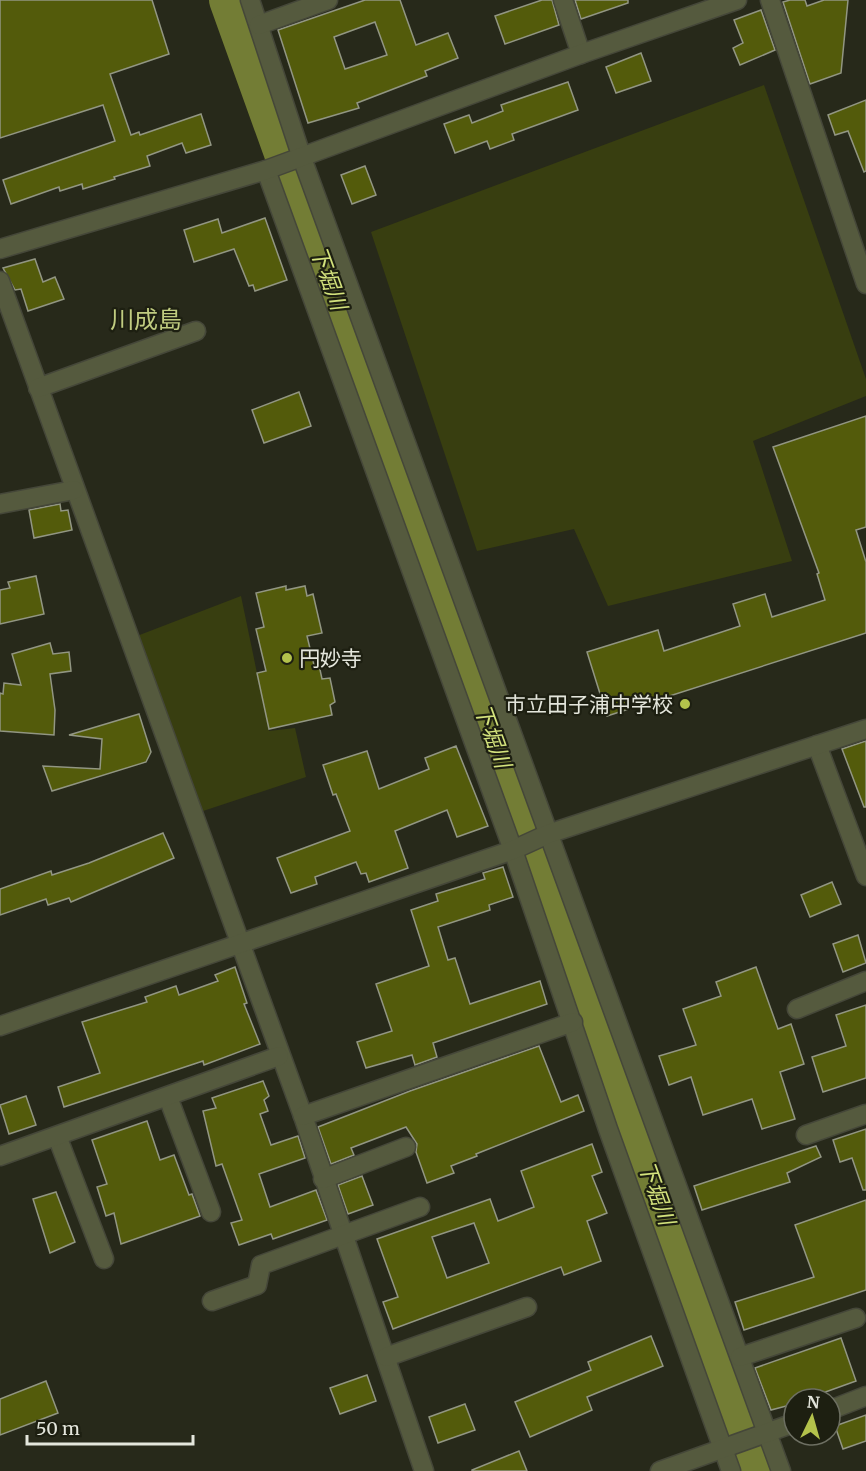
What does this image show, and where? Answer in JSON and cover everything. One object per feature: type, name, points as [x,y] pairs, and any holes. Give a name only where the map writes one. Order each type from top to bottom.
[{"type":"street","points":[[250,0],[301,158],[781,1471]]},
{"type":"street","points":[[259,25],[328,0]]},
{"type":"street","points":[[563,0],[581,54]]},
{"type":"street","points":[[0,249],[267,170],[581,54],[737,0]]},
{"type":"street","points":[[770,0],[866,284]]},
{"type":"street","points":[[267,170],[514,849],[608,1130],[731,1471]]},
{"type":"street","points":[[0,281],[241,945],[279,1056],[303,1116],[424,1471]]},
{"type":"street","points":[[38,388],[196,331]]},
{"type":"street","points":[[0,504],[74,490]]},
{"type":"street","points":[[0,1026],[241,945],[514,849],[547,835],[866,729]]},
{"type":"street","points":[[818,745],[862,852],[866,876]]},
{"type":"street","points":[[797,1009],[866,981]]},
{"type":"street","points":[[303,1116],[573,1022]]},
{"type":"street","points":[[0,1156],[279,1056]]},
{"type":"street","points":[[168,1097],[211,1212]]},
{"type":"street","points":[[806,1135],[866,1114]]},
{"type":"street","points":[[57,1136],[104,1259]]},
{"type":"street","points":[[323,1179],[406,1147]]},
{"type":"street","points":[[212,1300],[257,1285],[261,1265],[420,1207]]},
{"type":"street","points":[[386,1357],[527,1307]]},
{"type":"street","points":[[740,1357],[856,1318]]},
{"type":"street","points":[[842,1405],[866,1396]]},
{"type":"street","points":[[660,1471],[782,1427]]},
{"type":"green space","points":[[764,85],[866,379],[866,396],[753,441],[792,561],[608,606],[574,529],[477,551],[371,232]]},
{"type":"green space","points":[[241,596],[269,731],[295,728],[306,777],[197,813],[137,636]]},
{"type":"building","points":[[0,0],[152,0],[169,54],[110,74],[131,135],[139,132],[140,135],[201,114],[211,145],[186,153],[182,143],[147,156],[150,166],[114,177],[115,179],[83,189],[82,184],[60,191],[59,187],[11,204],[3,180],[115,141],[103,105],[0,138]]},
{"type":"building","points":[[365,0],[400,0],[416,45],[448,33],[458,58],[425,71],[427,76],[357,103],[359,108],[308,123],[278,30]],"holes":[[[375,22],[387,55],[345,69],[334,37]]]},
{"type":"building","points":[[542,0],[552,0],[559,25],[505,44],[495,16]]},
{"type":"building","points":[[575,0],[628,0],[628,3],[581,19]]},
{"type":"building","points":[[805,0],[807,6],[824,0],[848,0],[841,73],[810,84],[783,2]]},
{"type":"building","points":[[761,10],[775,50],[740,65],[733,48],[743,43],[734,20]]},
{"type":"building","points":[[641,53],[651,81],[616,93],[606,67]]},
{"type":"building","points":[[568,82],[578,110],[512,134],[514,140],[490,149],[487,141],[455,153],[444,124],[469,115],[472,123],[503,111],[501,105]]},
{"type":"building","points":[[866,100],[866,171],[864,172],[848,131],[835,135],[828,115]]},
{"type":"building","points":[[365,166],[376,195],[352,204],[341,175]]},
{"type":"building","points":[[265,218],[287,280],[255,291],[253,285],[249,286],[234,249],[194,262],[184,230],[218,219],[222,233]]},
{"type":"building","points":[[35,259],[43,282],[55,277],[64,299],[28,311],[21,289],[15,290],[3,268]]},
{"type":"building","points":[[299,392],[311,426],[264,443],[252,410]]},
{"type":"building","points":[[866,416],[866,527],[856,530],[866,562],[866,633],[607,716],[587,652],[658,630],[664,651],[740,626],[733,604],[765,594],[772,617],[825,600],[817,574],[819,573],[773,447]]},
{"type":"building","points":[[60,504],[61,511],[68,510],[72,530],[34,538],[29,510]]},
{"type":"building","points":[[36,576],[44,614],[0,624],[0,590],[10,588],[8,582]]},
{"type":"building","name":"円妙寺","points":[[286,586],[286,590],[305,586],[307,596],[313,594],[322,633],[307,636],[314,665],[319,665],[322,679],[330,678],[335,702],[330,705],[332,715],[269,729],[257,673],[266,671],[256,629],[264,627],[256,593]]},
{"type":"building","points":[[50,643],[53,654],[69,652],[71,671],[50,674],[55,710],[54,735],[0,731],[0,693],[3,694],[4,683],[21,685],[12,654]]},
{"type":"building","points":[[139,714],[151,752],[146,762],[52,791],[43,766],[100,769],[102,739],[69,735]]},
{"type":"building","points":[[866,741],[866,807],[864,807],[842,749]]},
{"type":"building","points":[[456,746],[488,826],[457,837],[447,810],[395,831],[408,868],[369,882],[366,873],[361,874],[356,862],[315,877],[317,884],[291,893],[277,858],[350,831],[336,794],[333,795],[323,765],[367,751],[379,789],[429,769],[425,758]]},
{"type":"building","points":[[163,833],[174,858],[71,902],[69,898],[48,905],[46,899],[0,915],[0,889],[51,871],[52,875],[89,863]]},
{"type":"building","points":[[503,867],[513,897],[489,905],[490,910],[438,927],[448,960],[455,958],[470,1004],[540,981],[547,1004],[433,1043],[437,1057],[415,1065],[412,1055],[366,1068],[357,1042],[392,1031],[376,984],[429,966],[411,910],[438,901],[436,894],[485,879],[483,873]]},
{"type":"building","points":[[832,882],[841,904],[810,917],[801,895]]},
{"type":"building","points":[[858,935],[866,963],[843,972],[833,944]]},
{"type":"building","points":[[235,967],[247,1003],[244,1004],[260,1044],[204,1065],[203,1061],[64,1107],[58,1087],[100,1073],[82,1022],[147,1002],[145,997],[176,986],[179,995],[218,981],[215,975]]},
{"type":"building","points":[[756,967],[778,1029],[791,1024],[804,1064],[780,1072],[795,1119],[762,1129],[752,1099],[703,1115],[691,1077],[669,1085],[659,1056],[696,1045],[683,1009],[721,996],[716,982]]},
{"type":"building","points":[[866,1005],[866,1078],[823,1092],[812,1057],[846,1046],[836,1015]]},
{"type":"building","points":[[539,1046],[561,1102],[578,1095],[584,1111],[476,1154],[477,1156],[451,1166],[454,1173],[427,1183],[416,1152],[417,1144],[406,1127],[351,1148],[354,1155],[331,1164],[318,1127],[410,1091]]},
{"type":"building","points":[[263,1081],[269,1096],[264,1100],[268,1111],[260,1114],[271,1145],[298,1136],[305,1158],[259,1174],[270,1207],[316,1190],[327,1220],[273,1239],[271,1234],[239,1245],[231,1223],[242,1220],[222,1164],[216,1166],[203,1111],[216,1108],[212,1098]]},
{"type":"building","points":[[26,1096],[36,1125],[9,1134],[0,1105]]},
{"type":"building","points":[[147,1121],[160,1160],[174,1155],[189,1195],[192,1194],[200,1216],[121,1244],[114,1213],[106,1216],[97,1187],[107,1184],[92,1140]]},
{"type":"building","points":[[866,1129],[866,1190],[863,1190],[852,1158],[840,1162],[833,1140]]},
{"type":"building","points":[[592,1144],[602,1172],[592,1176],[607,1213],[587,1221],[601,1261],[564,1275],[561,1267],[393,1329],[383,1302],[398,1297],[377,1239],[490,1199],[498,1221],[534,1207],[521,1171]],"holes":[[[474,1223],[489,1263],[447,1278],[432,1237]]]},
{"type":"building","points":[[816,1146],[821,1157],[787,1173],[790,1182],[702,1210],[694,1186]]},
{"type":"building","points":[[362,1176],[373,1205],[348,1214],[338,1185]]},
{"type":"building","points":[[56,1192],[75,1242],[50,1253],[33,1199]]},
{"type":"building","points":[[866,1200],[866,1290],[744,1330],[735,1302],[814,1277],[795,1225]]},
{"type":"building","points":[[651,1336],[663,1366],[587,1397],[592,1410],[530,1437],[515,1402],[591,1370],[588,1362]]},
{"type":"building","points":[[841,1338],[856,1381],[839,1387],[782,1387],[782,1407],[771,1410],[755,1368]]},
{"type":"building","points":[[367,1375],[376,1401],[340,1414],[330,1388]]},
{"type":"building","points":[[46,1381],[58,1413],[0,1435],[0,1399]]},
{"type":"building","points":[[465,1404],[475,1430],[438,1443],[429,1417]]},
{"type":"building","points":[[866,1415],[866,1441],[843,1449],[842,1424]]},
{"type":"building","points":[[519,1451],[527,1471],[472,1471],[472,1470]]},
{"type":"waterway","name":"下堀川","points":[[229,0],[757,1471]]},
{"type":"place","name":"円妙寺","points":[[287,658]]},
{"type":"place","name":"市立田子浦中学校","points":[[685,704]]},
{"type":"district","name":"川成島","points":[[146,319]]}]
